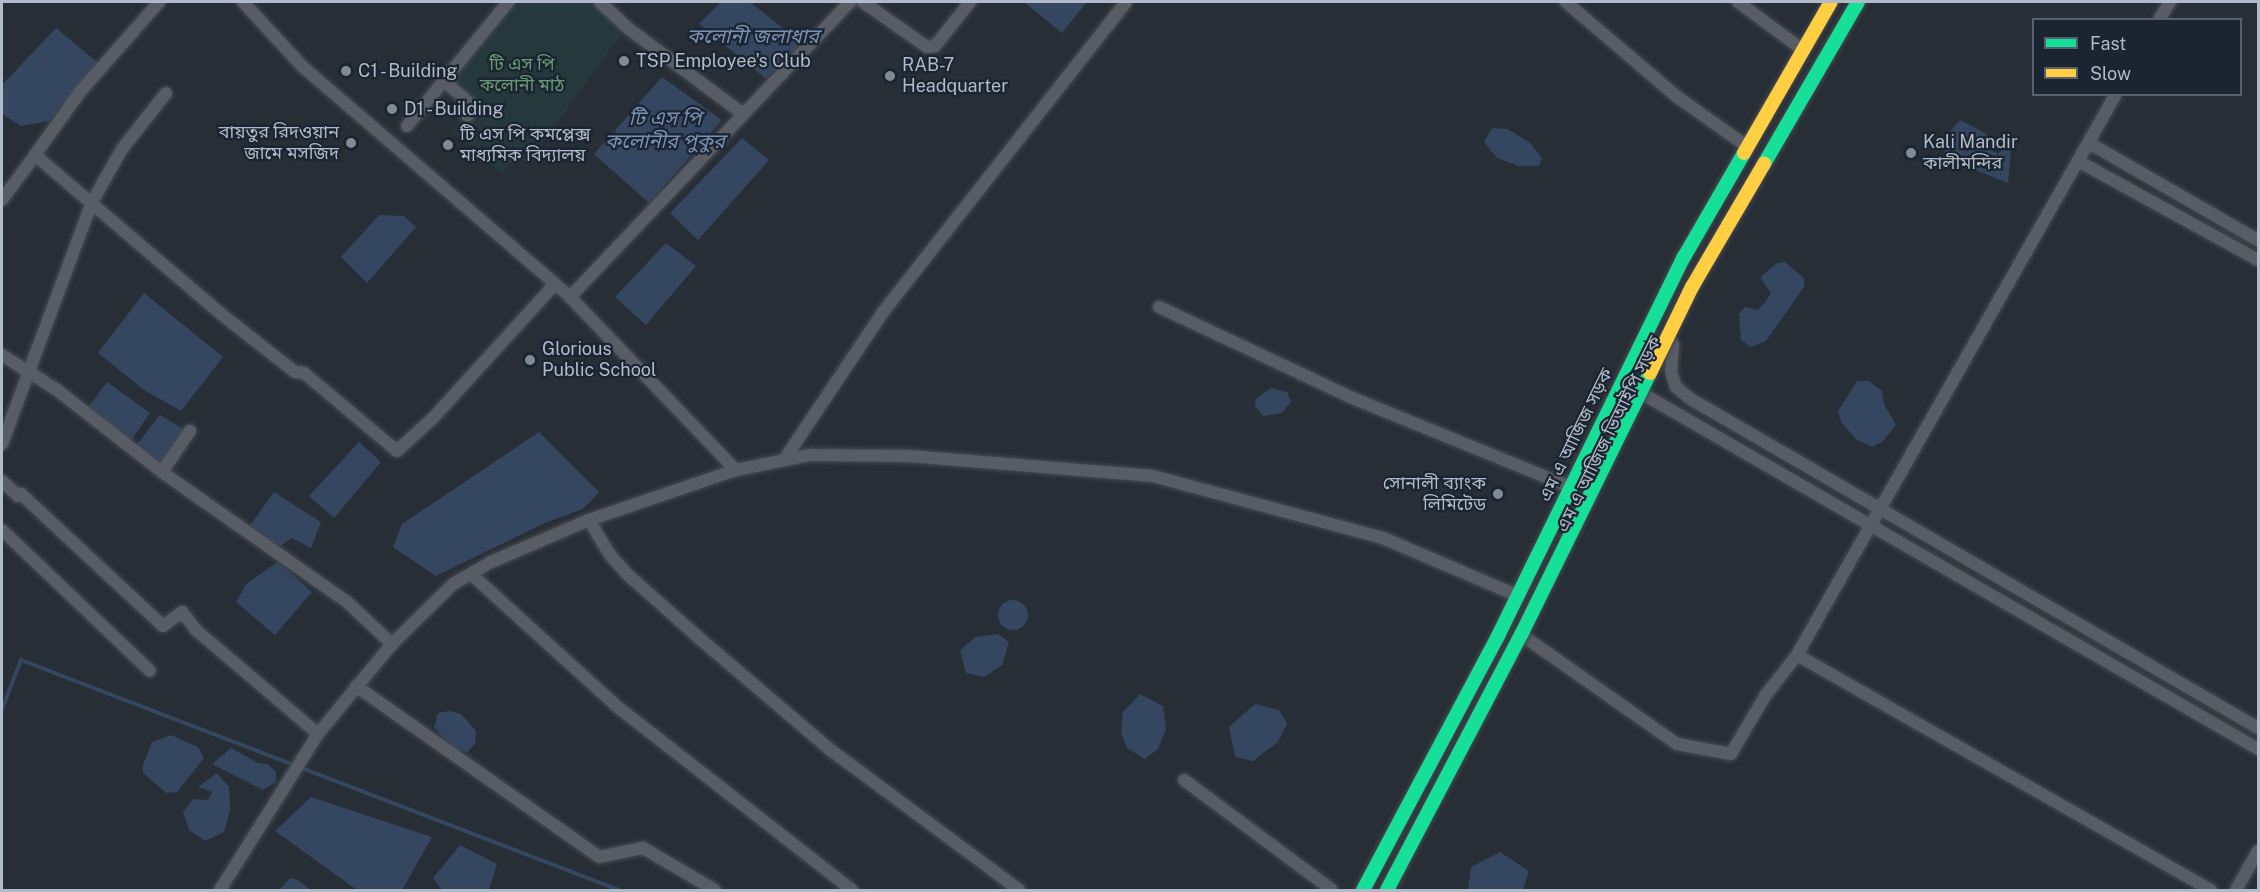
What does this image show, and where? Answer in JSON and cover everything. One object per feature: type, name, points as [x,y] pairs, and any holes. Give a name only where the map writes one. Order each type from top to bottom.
[{"type":"main road","name":"এম এ আজিজ সড়ক","points":[[1363,891],[1518,596],[1684,257],[1831,2]]},
{"type":"main road","points":[[1371,891],[1497,653],[1681,280],[1841,2]]},
{"type":"main road","points":[[1387,891],[1522,633],[1692,287],[1858,2]]},
{"type":"main road","name":"এম এ আজিজ ভিআইপি সড়ক","points":[[1396,891],[1529,640],[1712,267],[1867,2]]},
{"type":"street","points":[[2,200],[80,92],[159,2]]},
{"type":"street","points":[[243,2],[303,67],[570,297],[736,470]]},
{"type":"street","points":[[407,126],[508,2]]},
{"type":"street","points":[[600,2],[629,29],[743,114]]},
{"type":"street","points":[[570,297],[850,2]]},
{"type":"street","points":[[863,2],[927,47],[934,46],[970,2]]},
{"type":"street","points":[[784,460],[884,312],[1126,2]]},
{"type":"street","points":[[1566,2],[1676,96],[1748,147]]},
{"type":"street","points":[[1738,2],[1803,50]]},
{"type":"street","points":[[2161,18],[2170,2]]},
{"type":"street","points":[[443,80],[474,107],[467,116]]},
{"type":"street","points":[[2,444],[27,371],[92,202],[122,150],[166,93]]},
{"type":"street","points":[[1529,640],[1677,744],[1731,754],[1765,696],[1797,655],[2115,96]]},
{"type":"street","points":[[2089,143],[2259,240]]},
{"type":"street","points":[[35,155],[221,314],[295,372],[304,373],[397,452],[433,418],[555,284]]},
{"type":"street","points":[[2078,161],[2259,260]]},
{"type":"street","points":[[1159,307],[1350,397],[1570,487]]},
{"type":"street","points":[[1673,344],[1671,371],[1676,387],[1689,398],[2259,728]]},
{"type":"street","points":[[2,355],[27,371],[162,472],[347,602],[392,644]]},
{"type":"street","points":[[1622,382],[2259,749]]},
{"type":"street","points":[[162,472],[190,431]]},
{"type":"street","points":[[220,891],[318,734],[392,644],[453,584],[589,520],[736,470],[810,455],[909,456],[1153,476],[1383,538],[1518,596]]},
{"type":"street","points":[[2,481],[18,496],[21,494],[163,627],[182,612],[196,630],[318,734]]},
{"type":"street","points":[[589,520],[610,555],[627,574],[699,638],[832,751],[1019,891]]},
{"type":"street","points":[[2,530],[150,671]]},
{"type":"street","points":[[471,574],[619,708],[852,891]]},
{"type":"street","points":[[1797,655],[2211,891]]},
{"type":"street","points":[[356,686],[599,857],[643,848],[715,891]]},
{"type":"street","points":[[1184,780],[1332,891]]},
{"type":"street","points":[[2236,891],[2259,851]]},
{"type":"green space","name":"টি এস পি কলোনী মাঠ","points":[[509,2],[599,2],[626,28],[527,164],[517,157],[502,174],[452,131],[472,107],[443,81]]},
{"type":"water","name":"কলোনী জলাধার","points":[[721,2],[750,2],[802,43],[766,79],[699,24]]},
{"type":"water","points":[[1024,2],[1087,2],[1062,33]]},
{"type":"water","points":[[56,28],[98,63],[49,121],[21,126],[2,114],[2,85]]},
{"type":"water","name":"টি এস পি কলোনীর পুকুর","points":[[662,77],[722,120],[649,203],[594,154]]},
{"type":"water","points":[[1960,120],[1987,134],[1987,148],[1998,154],[2004,148],[2011,151],[2008,183],[1952,161],[1939,143]]},
{"type":"water","points":[[1492,128],[1508,129],[1530,143],[1542,158],[1539,166],[1519,166],[1497,158],[1484,142]]},
{"type":"water","points":[[742,138],[769,160],[698,240],[670,213]]},
{"type":"water","points":[[379,215],[404,216],[416,227],[367,283],[341,257]]},
{"type":"water","points":[[666,243],[696,266],[646,325],[615,297]]},
{"type":"water","points":[[1785,262],[1804,278],[1804,287],[1766,341],[1751,347],[1741,340],[1739,314],[1745,307],[1757,310],[1764,304],[1771,293],[1761,279],[1763,275],[1777,263]]},
{"type":"water","points":[[144,293],[223,357],[181,411],[144,390],[98,353]]},
{"type":"water","points":[[1857,381],[1869,381],[1882,391],[1884,404],[1896,425],[1883,441],[1872,447],[1856,439],[1841,422],[1838,411]]},
{"type":"water","points":[[107,382],[150,413],[130,442],[87,409]]},
{"type":"water","points":[[1271,388],[1287,392],[1291,402],[1282,413],[1263,416],[1255,406],[1256,399]]},
{"type":"water","points":[[160,415],[185,430],[160,467],[135,447]]},
{"type":"water","points":[[539,432],[599,492],[583,509],[545,523],[436,576],[393,547],[402,524]]},
{"type":"water","points":[[359,442],[381,462],[334,518],[309,496]]},
{"type":"water","points":[[274,492],[321,522],[311,548],[292,538],[280,546],[249,527]]},
{"type":"water","points":[[278,562],[312,592],[275,635],[236,602],[246,584]]},
{"type":"water","points":[[1013,600],[1024,604],[1028,615],[1024,626],[1013,630],[1002,626],[998,615],[1002,604]]},
{"type":"water","points":[[998,634],[1009,642],[1002,665],[984,677],[966,673],[960,650],[976,637]]},
{"type":"water","points":[[1140,694],[1163,706],[1166,729],[1158,749],[1145,759],[1127,748],[1121,733],[1123,712]]},
{"type":"water","points":[[1255,704],[1279,710],[1287,723],[1278,742],[1253,761],[1235,757],[1229,727]]},
{"type":"water","points":[[449,711],[461,714],[476,731],[475,743],[468,752],[454,750],[434,727],[438,713]]},
{"type":"water","points":[[171,735],[198,747],[204,758],[177,792],[166,793],[143,773],[143,765],[152,742]]},
{"type":"water","points":[[231,748],[258,763],[268,764],[276,772],[276,782],[263,790],[212,764]]},
{"type":"water","points":[[217,773],[229,787],[230,810],[224,832],[205,841],[189,830],[183,812],[193,799],[208,800],[212,792],[198,787]]},
{"type":"water","points":[[311,797],[432,837],[402,890],[357,890],[275,831]]},
{"type":"water","points":[[460,845],[497,864],[489,890],[442,890],[433,878]]},
{"type":"water","points":[[1500,852],[1529,871],[1523,890],[1468,890],[1471,867]]},
{"type":"water","points":[[290,878],[298,880],[311,890],[279,890]]},
{"type":"waterway","points":[[2,709],[21,660],[619,890]]},
{"type":"traffic: fast","points":[[1764,164],[1858,2]]},
{"type":"traffic: fast","points":[[1363,890],[1498,636],[1684,257],[1744,153]]},
{"type":"traffic: fast","points":[[1387,890],[1522,633],[1650,373]]},
{"type":"traffic: slow","points":[[1744,153],[1831,2]]},
{"type":"traffic: slow","points":[[1650,373],[1692,287],[1764,164]]},
{"type":"place","name":"TSP Employee's Club","points":[[624,61]]},
{"type":"place","name":"C1 - Building","points":[[346,71]]},
{"type":"place","name":"RAB-7 Headquarter","points":[[890,76]]},
{"type":"place","name":"D1 - Building","points":[[392,109]]},
{"type":"place","name":"বায়তুর রিদওয়ান জামে মসজিদ","points":[[351,143]]},
{"type":"place","name":"টি এস পি কমপ্লেক্স মাধ্যমিক বিদ্যালয়","points":[[448,145]]},
{"type":"place","name":"Kali Mandir কালীমন্দির","points":[[1911,153]]},
{"type":"place","name":"Glorious Public School","points":[[530,360]]},
{"type":"place","name":"সোনালী ব্যাংক লিমিটেড","points":[[1498,494]]}]
